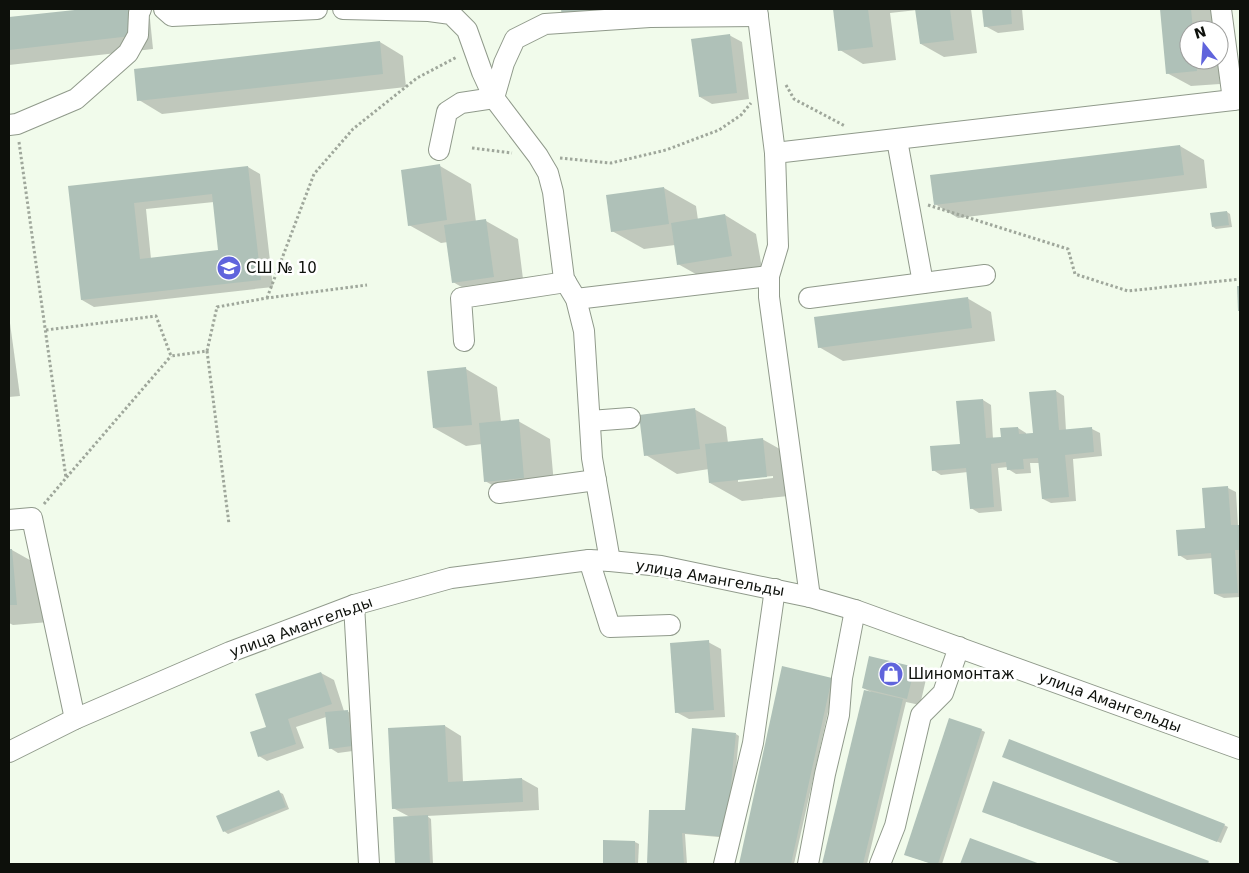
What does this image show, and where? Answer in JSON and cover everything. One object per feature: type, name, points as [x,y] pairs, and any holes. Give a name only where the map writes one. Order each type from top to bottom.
[{"type":"street","points":[[13,125],[76,99],[128,53],[138,34],[140,9]]},
{"type":"street","points":[[164,9],[172,16],[317,9]]},
{"type":"street","points":[[343,9],[430,11],[451,14],[467,30],[482,72],[494,98],[538,156],[548,173],[553,192],[564,279],[571,291],[584,331],[592,458],[610,561]]},
{"type":"street","points":[[775,154],[1236,99],[1222,9]]},
{"type":"street","points":[[494,98],[504,63],[515,39],[545,24],[715,12],[758,12],[776,83],[775,154],[778,246],[769,276],[769,297],[810,597]]},
{"type":"street","points":[[439,150],[447,112],[461,102],[494,98]]},
{"type":"street","points":[[897,140],[923,283]]},
{"type":"street","points":[[809,298],[985,275]]},
{"type":"street","points":[[464,341],[461,298],[769,276]]},
{"type":"street","points":[[590,421],[630,418]]},
{"type":"street","points":[[499,493],[596,480]]},
{"type":"street","points":[[9,520],[32,518],[75,719]]},
{"type":"street","points":[[589,560],[610,627],[670,625]]},
{"type":"street","name":"улица Амангельды","points":[[9,752],[75,719],[230,652],[354,605],[451,578],[589,560],[661,566],[775,589],[855,610],[1240,749]]},
{"type":"street","points":[[724,864],[753,743],[775,589]]},
{"type":"street","points":[[354,605],[369,864]]},
{"type":"street","points":[[808,864],[838,715],[842,678],[855,610]]},
{"type":"street","points":[[880,864],[895,826],[921,715],[942,693],[959,647]]},
{"type":"path","points":[[266,298],[314,174],[353,129],[416,78],[460,56],[475,52]]},
{"type":"path","points":[[472,148],[610,163],[666,150],[719,130],[741,115],[776,83],[794,99],[848,127]]},
{"type":"path","points":[[13,125],[46,330],[66,478]]},
{"type":"path","points":[[908,198],[1068,249],[1075,274],[1128,291],[1240,280]]},
{"type":"path","points":[[229,524],[207,352],[217,307],[266,298],[367,285]]},
{"type":"path","points":[[46,330],[156,316],[171,356]]},
{"type":"path","points":[[32,518],[171,356],[207,352]]},
{"type":"building","points":[[84,9],[128,9],[131,36],[9,50],[9,17]]},
{"type":"building","points":[[561,9],[626,9],[562,19]]},
{"type":"building","points":[[833,9],[868,9],[873,47],[838,51]]},
{"type":"building","points":[[915,9],[950,9],[954,40],[920,44]]},
{"type":"building","points":[[982,9],[1011,9],[1012,24],[984,27]]},
{"type":"building","points":[[1160,9],[1191,9],[1192,20],[1179,20],[1179,70],[1197,71],[1166,74]]},
{"type":"building","points":[[730,34],[737,93],[699,97],[691,39]]},
{"type":"building","points":[[380,41],[383,74],[137,101],[134,69]]},
{"type":"building","points":[[1180,145],[1184,175],[934,205],[930,175]]},
{"type":"building","points":[[440,164],[447,220],[408,226],[401,170]]},
{"type":"building","points":[[248,166],[261,280],[81,300],[68,186]],"holes":[[[212,194],[218,250],[140,259],[134,203]]]},
{"type":"building","points":[[664,187],[669,224],[611,232],[606,195]]},
{"type":"building","points":[[1227,211],[1229,225],[1212,227],[1210,213]]},
{"type":"building","points":[[725,214],[732,256],[677,265],[671,223]]},
{"type":"building","points":[[486,219],[494,277],[452,283],[444,225]]},
{"type":"building","points":[[1237,286],[1240,286],[1240,311],[1238,311]]},
{"type":"building","points":[[968,297],[972,328],[818,348],[814,317]]},
{"type":"building","points":[[466,367],[472,425],[433,428],[427,371]]},
{"type":"building","points":[[1056,390],[1059,430],[1092,427],[1094,452],[1065,455],[1069,497],[1042,499],[1038,458],[1023,459],[1024,469],[1007,470],[1006,462],[991,464],[994,507],[970,509],[966,468],[932,471],[930,446],[960,444],[956,401],[983,399],[986,438],[1001,437],[1000,428],[1018,427],[1019,434],[1033,433],[1029,392]]},
{"type":"building","points":[[695,408],[700,449],[644,456],[639,415]]},
{"type":"building","points":[[519,419],[524,478],[484,482],[479,423]]},
{"type":"building","points":[[763,438],[767,477],[709,483],[705,444]]},
{"type":"building","points":[[1228,486],[1231,525],[1240,525],[1240,550],[1235,550],[1238,593],[1214,594],[1211,553],[1178,556],[1176,530],[1205,528],[1202,488]]},
{"type":"building","points":[[9,549],[12,549],[17,605],[9,605]]},
{"type":"building","points":[[709,640],[714,710],[675,713],[670,643]]},
{"type":"building","points":[[869,656],[915,667],[907,699],[862,688]]},
{"type":"building","points":[[782,666],[832,678],[791,864],[739,864]]},
{"type":"building","points":[[321,672],[332,704],[288,719],[296,744],[258,757],[250,732],[266,727],[255,694]]},
{"type":"building","points":[[864,690],[903,699],[863,864],[822,864]]},
{"type":"building","points":[[348,710],[352,746],[329,749],[325,712]]},
{"type":"building","points":[[949,718],[982,729],[938,864],[932,864],[904,855]]},
{"type":"building","points":[[445,725],[448,782],[522,778],[523,802],[392,809],[388,728]]},
{"type":"building","points":[[692,728],[736,733],[726,837],[682,833],[684,864],[647,864],[649,810],[685,810]]},
{"type":"building","points":[[1009,739],[1225,824],[1217,842],[1002,757]]},
{"type":"building","points":[[993,781],[1209,861],[1207,864],[1122,864],[982,812]]},
{"type":"building","points":[[279,790],[286,807],[223,832],[216,816]]},
{"type":"building","points":[[428,815],[430,864],[395,864],[393,817]]},
{"type":"building","points":[[970,838],[1040,864],[960,864]]},
{"type":"building","points":[[603,840],[635,841],[635,864],[603,864]]},
{"type":"place","name":"СШ № 10","points":[[229,268]]},
{"type":"place","name":"Шиномонтаж","points":[[891,674]]}]
